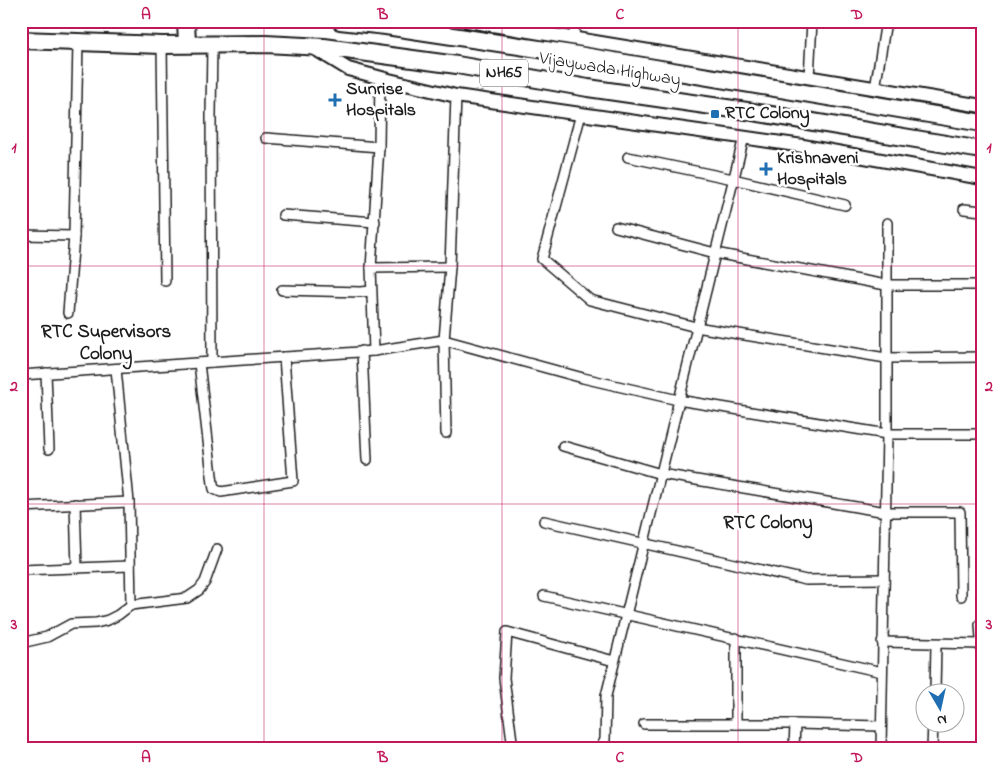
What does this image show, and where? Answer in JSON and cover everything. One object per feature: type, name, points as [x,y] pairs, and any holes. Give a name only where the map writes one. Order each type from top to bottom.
[{"type":"highway","points":[[186,21],[187,44]]},
{"type":"highway","name":"Vijaywada Highway","points":[[340,21],[386,26],[572,54],[982,123]]},
{"type":"highway","name":"Vijaywada Highway","points":[[21,40],[310,46],[456,64],[588,88],[757,113],[982,150]]},
{"type":"street","points":[[574,39],[575,21]]},
{"type":"street","points":[[809,78],[812,21]]},
{"type":"street","points":[[875,89],[886,21]]},
{"type":"street","points":[[474,40],[474,22],[982,106]]},
{"type":"street","points":[[68,312],[74,236],[78,42]]},
{"type":"street","points":[[162,44],[166,281]]},
{"type":"street","points":[[212,44],[212,362]]},
{"type":"street","points":[[310,46],[348,69],[456,96],[803,146],[982,178]]},
{"type":"street","points":[[374,350],[371,268],[379,147],[380,78]]},
{"type":"street","points":[[446,433],[444,340],[450,267],[456,96]]},
{"type":"street","points":[[581,114],[542,260],[590,300],[696,327],[886,358],[982,357]]},
{"type":"street","points":[[600,749],[605,740],[606,696],[625,614],[744,137]]},
{"type":"street","points":[[266,138],[379,147]]},
{"type":"street","points":[[628,157],[845,205]]},
{"type":"street","points":[[964,210],[982,211]]},
{"type":"street","points":[[282,215],[375,222]]},
{"type":"street","points":[[881,749],[887,434],[887,223]]},
{"type":"street","points":[[616,227],[715,253],[886,285],[982,285]]},
{"type":"street","points":[[21,235],[74,236]]},
{"type":"street","points":[[371,268],[450,267]]},
{"type":"street","points":[[282,290],[371,291]]},
{"type":"street","points":[[21,375],[362,351],[444,340],[583,378],[678,400],[887,434],[982,434]]},
{"type":"street","points":[[362,351],[367,460]]},
{"type":"street","points":[[198,363],[212,484],[214,489],[221,492],[293,481],[284,357]]},
{"type":"street","points":[[116,369],[129,502],[131,605]]},
{"type":"street","points":[[46,373],[49,449]]},
{"type":"street","points":[[563,446],[661,474],[886,512],[960,512],[961,596]]},
{"type":"street","points":[[21,507],[129,502]]},
{"type":"street","points":[[75,504],[77,568]]},
{"type":"street","points":[[544,521],[806,580],[884,579]]},
{"type":"street","points":[[21,643],[47,637],[71,624],[96,623],[108,620],[118,616],[131,605],[187,598],[205,582],[218,549]]},
{"type":"street","points":[[21,570],[130,566]]},
{"type":"street","points":[[544,596],[882,672]]},
{"type":"street","points":[[882,642],[981,648],[980,624],[982,624]]},
{"type":"street","points":[[513,749],[504,678],[507,632],[614,661]]},
{"type":"street","points":[[736,638],[736,724]]},
{"type":"street","points":[[935,682],[936,644]]},
{"type":"street","points":[[644,724],[881,726]]},
{"type":"street","points":[[794,724],[794,749]]},
{"type":"street","points":[[932,749],[933,732]]},
{"type":"place","name":"Sunrise Hospitals","points":[[335,100]]},
{"type":"place","name":"RTC Colony","points":[[715,114]]},
{"type":"place","name":"Krishnaveni Hospitals","points":[[766,169]]},
{"type":"district","name":"RTC Supervisors Colony","points":[[106,343]]},
{"type":"district","name":"RTC Colony","points":[[768,523]]}]
